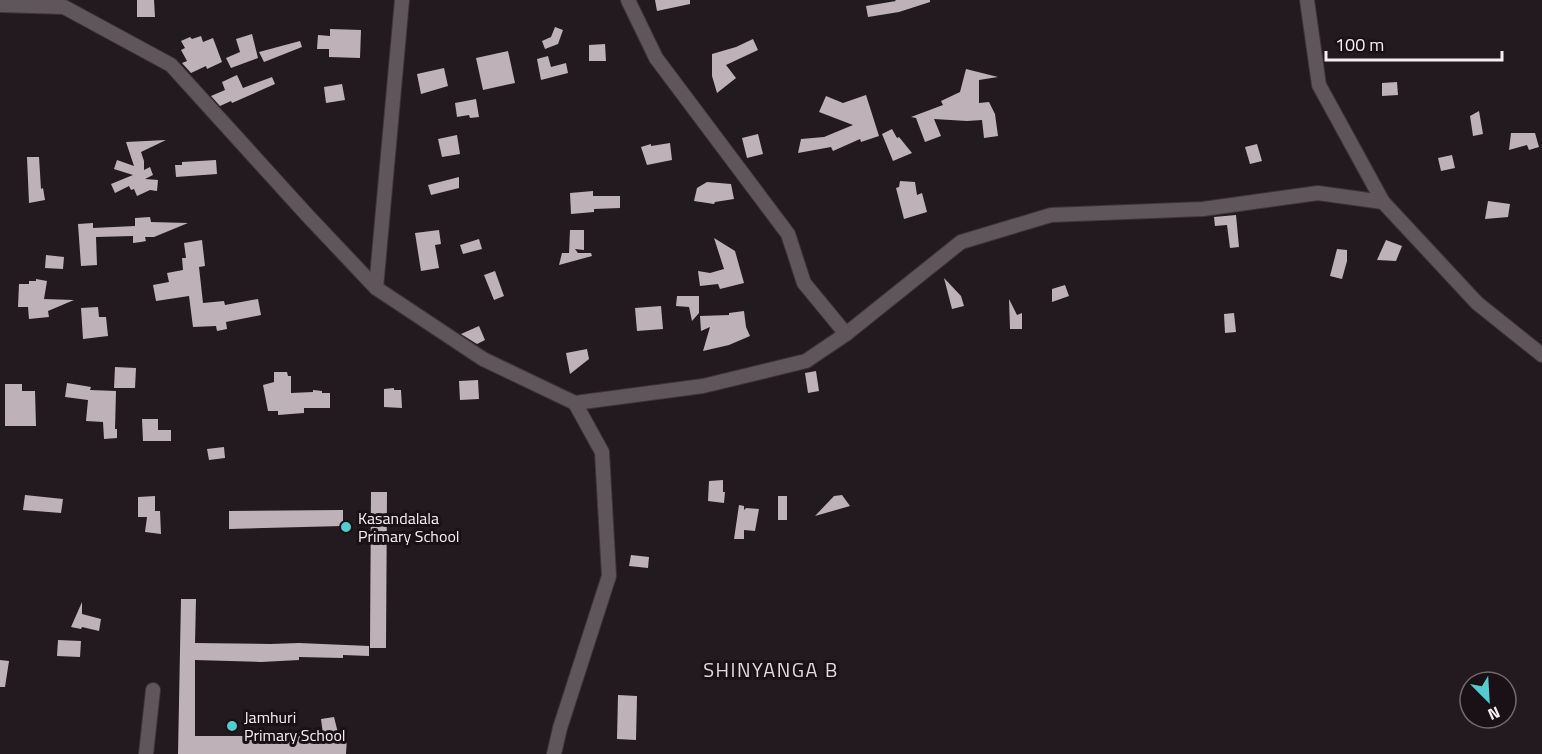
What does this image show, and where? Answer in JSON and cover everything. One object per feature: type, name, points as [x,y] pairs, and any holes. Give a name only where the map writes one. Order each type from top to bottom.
[{"type":"street","points":[[376,288],[402,0]]},
{"type":"street","points":[[628,0],[656,58],[788,234],[804,283],[846,334]]},
{"type":"street","points":[[1307,0],[1319,86],[1383,202],[1477,303],[1542,355]]},
{"type":"street","points":[[0,5],[64,8],[171,65],[376,288],[483,359],[574,403],[703,386],[806,361],[846,334],[962,242],[1051,215],[1203,209],[1318,193],[1383,202]]},
{"type":"street","points":[[554,754],[560,728],[609,576],[602,452],[574,403]]},
{"type":"street","points":[[146,754],[153,690]]},
{"type":"building","points":[[137,0],[154,0],[155,17],[137,17]]},
{"type":"building","points":[[655,0],[690,0],[690,4],[657,11]]},
{"type":"building","points":[[895,0],[930,0],[930,2],[899,12],[868,17],[866,6]]},
{"type":"building","points":[[555,27],[563,30],[558,44],[545,49],[542,41],[551,37]]},
{"type":"building","points":[[330,29],[361,30],[360,58],[329,57],[329,49],[317,49],[318,35],[330,36]]},
{"type":"building","points":[[252,34],[258,58],[231,68],[226,58],[240,52],[236,39]]},
{"type":"building","points":[[201,36],[203,42],[213,38],[222,62],[191,73],[182,63],[187,61],[181,50],[185,48],[181,41]]},
{"type":"building","points":[[753,39],[758,50],[726,65],[736,78],[717,93],[712,76],[712,54]]},
{"type":"building","points":[[300,41],[302,47],[264,62],[259,52]]},
{"type":"building","points":[[605,44],[606,61],[589,61],[589,45]]},
{"type":"building","points":[[508,51],[515,83],[483,90],[476,58]]},
{"type":"building","points":[[548,56],[551,67],[566,63],[568,73],[541,80],[537,59]]},
{"type":"building","points":[[444,68],[448,86],[421,94],[417,74]]},
{"type":"building","points":[[966,69],[998,77],[979,80],[979,103],[989,102],[995,114],[998,136],[984,138],[982,120],[934,119],[941,136],[925,142],[916,118],[911,117],[943,105],[941,101],[960,92]]},
{"type":"building","points":[[237,75],[243,88],[272,77],[275,84],[220,106],[211,96],[225,90],[222,82]]},
{"type":"building","points":[[1397,82],[1398,95],[1382,96],[1382,83]]},
{"type":"building","points":[[342,84],[345,100],[326,103],[324,87]]},
{"type":"building","points":[[866,95],[879,136],[861,142],[860,139],[833,151],[831,147],[798,153],[801,139],[824,137],[853,125],[819,112],[826,96],[843,103]]},
{"type":"building","points":[[476,99],[479,117],[470,118],[469,115],[457,117],[455,103]]},
{"type":"building","points":[[1479,111],[1483,134],[1473,136],[1470,116]]},
{"type":"building","points":[[892,129],[897,138],[899,137],[912,153],[893,161],[882,134]]},
{"type":"building","points":[[1511,133],[1535,133],[1539,147],[1529,150],[1527,145],[1509,150]]},
{"type":"building","points":[[758,134],[763,154],[747,158],[742,138]]},
{"type":"building","points":[[457,135],[460,154],[442,157],[438,139]]},
{"type":"building","points":[[166,140],[141,152],[144,170],[150,167],[153,175],[145,179],[158,180],[157,191],[150,190],[137,196],[134,189],[131,190],[129,186],[115,193],[111,184],[133,175],[114,169],[117,160],[134,166],[126,142]]},
{"type":"building","points":[[670,143],[672,160],[647,165],[641,147]]},
{"type":"building","points":[[1257,144],[1262,161],[1250,164],[1245,147]]},
{"type":"building","points":[[1452,155],[1455,168],[1441,171],[1438,158]]},
{"type":"building","points":[[27,157],[39,157],[41,189],[43,188],[45,200],[29,203]]},
{"type":"building","points":[[216,160],[217,174],[176,177],[175,165],[182,165],[182,162]]},
{"type":"building","points":[[459,177],[459,188],[431,195],[428,185]]},
{"type":"building","points":[[900,181],[915,182],[917,195],[922,193],[927,212],[904,219],[896,188],[899,187]]},
{"type":"building","points":[[707,182],[731,184],[734,199],[714,204],[694,201],[697,188]]},
{"type":"building","points":[[593,191],[593,196],[620,196],[620,208],[594,209],[594,212],[571,214],[570,193]]},
{"type":"building","points":[[1488,201],[1510,204],[1508,217],[1485,219]]},
{"type":"building","points":[[1236,215],[1239,247],[1230,248],[1227,225],[1215,226],[1214,217]]},
{"type":"building","points":[[150,217],[151,222],[188,223],[154,237],[145,237],[146,241],[141,242],[133,243],[133,236],[96,237],[97,265],[81,266],[78,224],[93,223],[93,228],[135,226],[135,218]]},
{"type":"building","points":[[439,230],[441,244],[435,245],[439,268],[421,271],[415,233]]},
{"type":"building","points":[[570,230],[584,230],[584,250],[575,249],[578,253],[591,253],[592,256],[559,265],[562,253],[569,253]]},
{"type":"building","points":[[714,238],[735,251],[744,283],[720,289],[718,284],[700,286],[698,271],[710,273],[724,269]]},
{"type":"building","points":[[479,239],[482,249],[463,254],[460,245]]},
{"type":"building","points":[[202,240],[205,266],[199,267],[203,303],[224,301],[225,305],[258,299],[261,315],[226,322],[227,329],[217,331],[216,326],[193,327],[189,296],[156,301],[153,285],[169,282],[167,273],[183,270],[182,258],[186,258],[184,243]]},
{"type":"building","points":[[1386,240],[1402,246],[1396,261],[1377,260]]},
{"type":"building","points":[[1337,249],[1347,250],[1347,261],[1342,279],[1330,276]]},
{"type":"building","points":[[46,255],[64,257],[63,269],[45,268]]},
{"type":"building","points":[[495,271],[504,296],[494,300],[484,275]]},
{"type":"building","points":[[944,278],[961,296],[964,306],[952,309]]},
{"type":"building","points":[[36,279],[47,281],[44,299],[74,300],[48,311],[49,317],[29,319],[28,307],[18,307],[19,284],[29,284],[29,281],[36,281]]},
{"type":"building","points":[[1065,285],[1069,296],[1052,302],[1052,289]]},
{"type":"building","points":[[677,296],[699,296],[699,313],[692,321],[689,307],[676,306]]},
{"type":"building","points":[[1009,299],[1017,315],[1022,313],[1022,329],[1010,329]]},
{"type":"building","points":[[661,306],[663,329],[637,331],[635,308]]},
{"type":"building","points":[[98,307],[99,317],[106,317],[108,336],[83,339],[81,308]]},
{"type":"building","points":[[744,311],[750,336],[729,345],[703,351],[710,327],[701,331],[700,316],[729,315],[729,313]]},
{"type":"building","points":[[1234,313],[1236,332],[1225,333],[1224,314]]},
{"type":"building","points":[[479,326],[485,340],[477,344],[461,334]]},
{"type":"building","points":[[587,349],[589,359],[570,374],[566,353]]},
{"type":"building","points":[[115,367],[136,368],[135,388],[114,388]]},
{"type":"building","points":[[816,371],[819,391],[808,393],[805,373]]},
{"type":"building","points":[[274,372],[287,372],[288,376],[291,376],[291,393],[313,392],[313,390],[330,393],[330,408],[304,408],[304,413],[278,415],[278,411],[268,411],[263,385],[274,382]]},
{"type":"building","points":[[478,380],[479,399],[460,400],[459,381]]},
{"type":"building","points":[[67,383],[91,387],[90,390],[116,391],[115,429],[117,429],[117,438],[104,439],[103,422],[86,421],[88,400],[65,397]]},
{"type":"building","points":[[5,384],[22,384],[22,391],[35,391],[36,426],[5,426]]},
{"type":"building","points":[[394,388],[394,390],[401,390],[402,408],[384,407],[384,389]]},
{"type":"building","points":[[142,419],[158,419],[158,430],[171,430],[171,441],[143,441]]},
{"type":"building","points":[[224,447],[225,458],[209,460],[207,449]]},
{"type":"building","points":[[723,480],[724,503],[708,501],[709,481]]},
{"type":"building","points":[[371,492],[387,492],[386,648],[370,648]]},
{"type":"building","points":[[25,495],[63,499],[61,513],[23,510]]},
{"type":"building","points":[[842,495],[850,506],[815,516],[834,496]]},
{"type":"building","points":[[155,496],[155,511],[160,511],[161,534],[145,532],[147,517],[138,517],[138,497]]},
{"type":"building","points":[[778,496],[787,496],[787,520],[778,520]]},
{"type":"building","points":[[739,505],[744,506],[744,510],[746,508],[759,509],[755,531],[744,530],[744,539],[734,539]]},
{"type":"building","points":[[343,510],[343,526],[229,529],[229,511]]},
{"type":"building","points":[[631,555],[649,557],[648,568],[629,566]]},
{"type":"building","points":[[181,599],[196,599],[195,643],[369,646],[369,656],[299,657],[299,660],[261,662],[195,660],[195,736],[319,736],[323,734],[321,719],[334,717],[339,737],[347,737],[346,754],[178,754]]},
{"type":"building","points":[[82,602],[82,614],[101,619],[99,631],[71,627]]},
{"type":"building","points":[[58,640],[81,641],[80,657],[57,656]]},
{"type":"building","points":[[0,660],[9,661],[5,687],[0,687]]},
{"type":"building","points":[[618,695],[637,696],[636,740],[617,739]]},
{"type":"place","name":"Kasandalala Primary School","points":[[346,527]]},
{"type":"place","name":"Jamhuri Primary School","points":[[232,726]]},
{"type":"district","name":"SHINYANGA B","points":[[771,669]]}]
